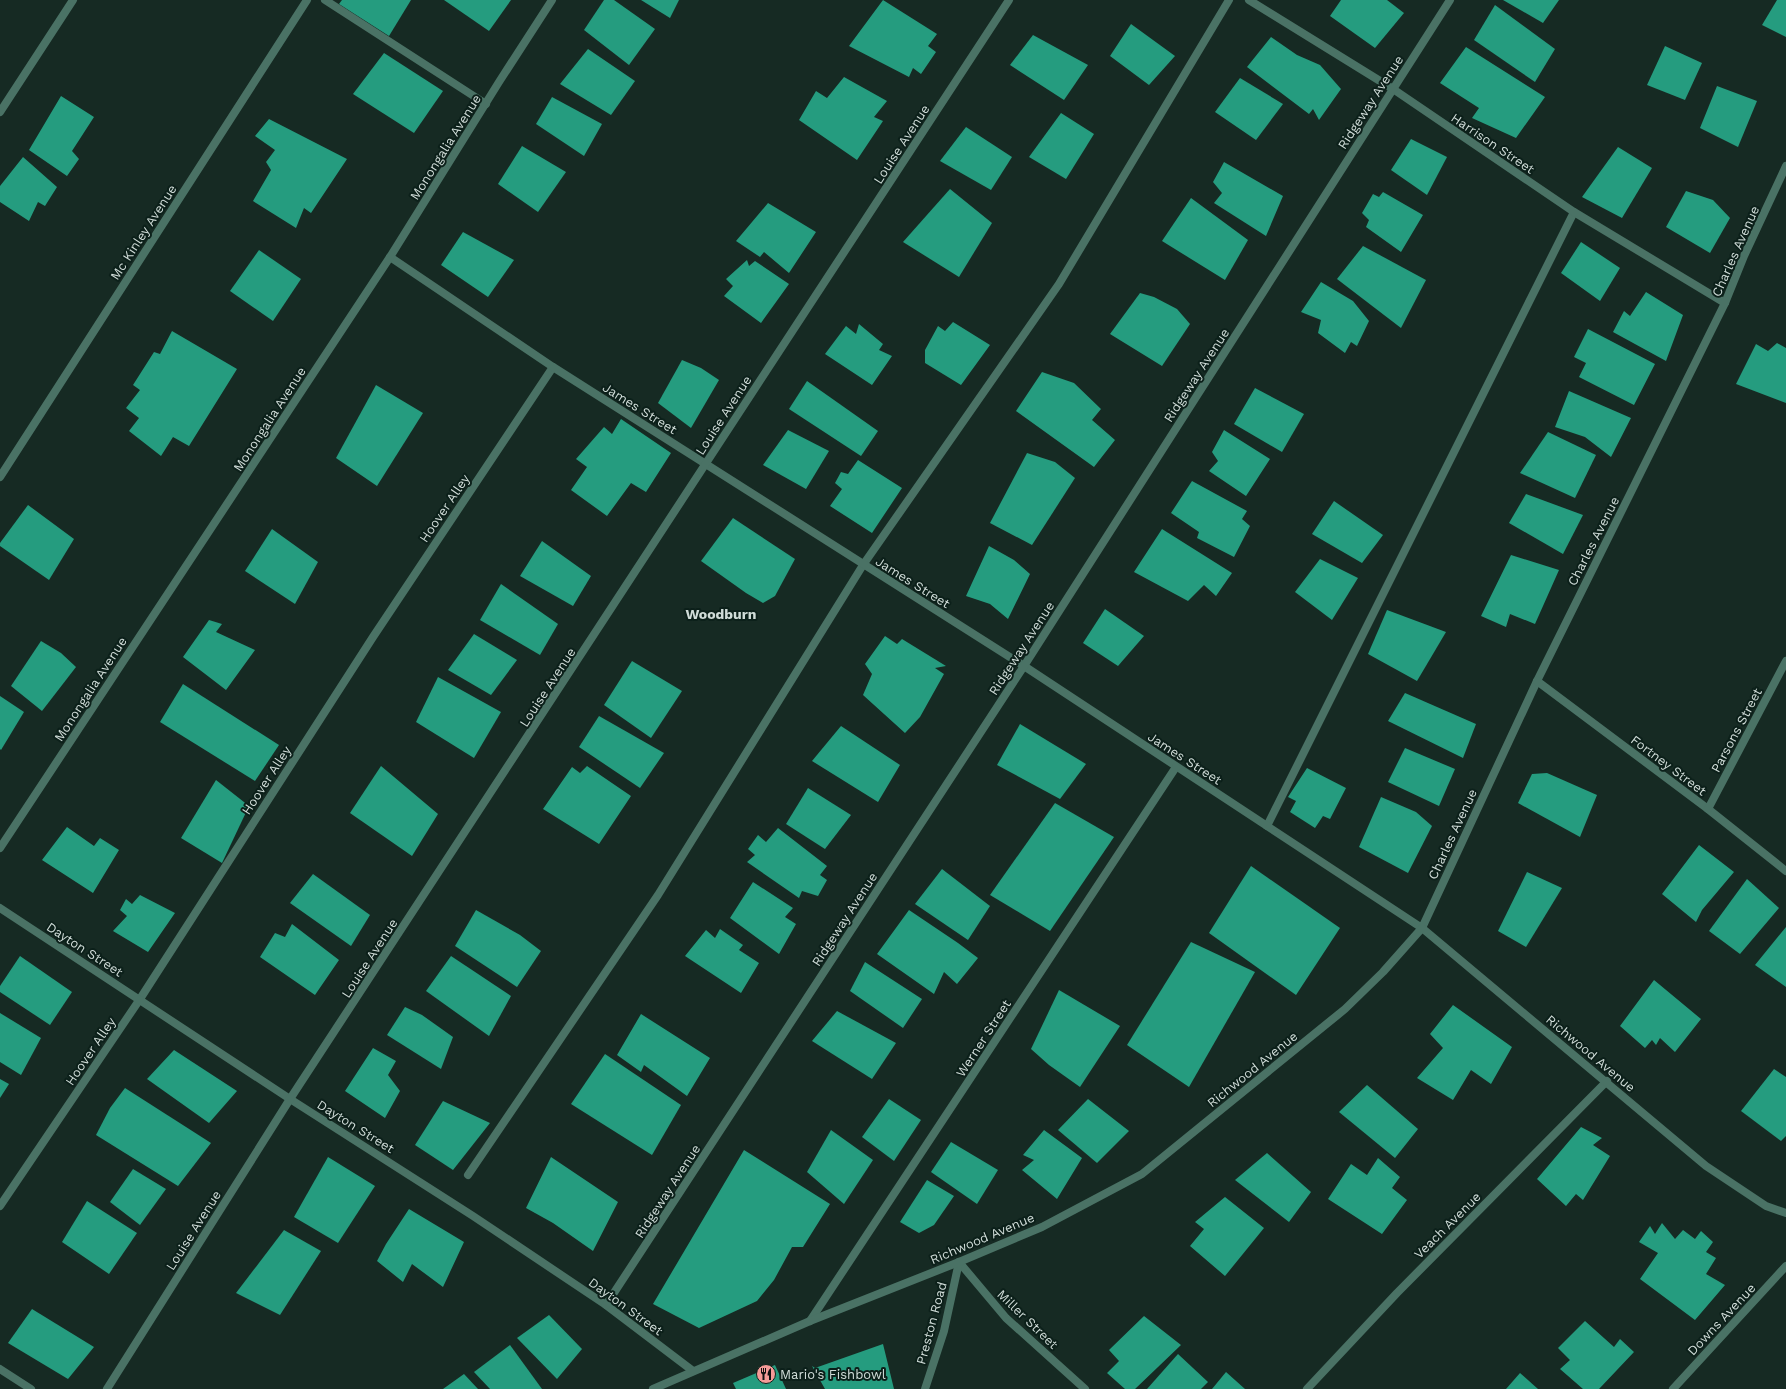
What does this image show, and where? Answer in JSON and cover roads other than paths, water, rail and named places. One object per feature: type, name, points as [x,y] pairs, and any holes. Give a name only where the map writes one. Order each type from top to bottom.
[{"type":"street","points":[[0,112],[73,0]]},
{"type":"street","name":"Mc Kinley Avenue","points":[[0,477],[307,0]]},
{"type":"street","points":[[325,0],[486,104]]},
{"type":"street","name":"Monongalia Avenue","points":[[0,848],[390,257],[552,0]]},
{"type":"street","name":"Louise Avenue","points":[[107,1389],[290,1099],[1009,0]]},
{"type":"street","points":[[468,1174],[658,895],[863,565],[1059,284],[1229,0]]},
{"type":"street","name":"Harrison Street","points":[[1249,0],[1393,89],[1574,212],[1725,303]]},
{"type":"street","name":"Ridgeway Avenue","points":[[606,1306],[1024,666],[1450,0]]},
{"type":"street","name":"Charles Avenue","points":[[1422,928],[1537,681],[1725,303],[1744,256],[1786,166]]},
{"type":"street","points":[[1266,826],[1574,212]]},
{"type":"street","name":"James Street","points":[[390,257],[553,367],[1024,666],[1422,928]]},
{"type":"street","name":"Hoover Alley","points":[[0,1206],[140,999],[372,637],[553,367]]},
{"type":"street","name":"Parsons Street","points":[[1708,810],[1786,661]]},
{"type":"street","name":"Fortney Street","points":[[1537,681],[1786,871]]},
{"type":"street","name":"Werner Street","points":[[810,1321],[1176,767]]},
{"type":"street","name":"Dayton Street","points":[[0,908],[290,1099],[460,1207],[606,1306],[693,1371]]},
{"type":"street","name":"Richwood Avenue","points":[[653,1389],[810,1321],[959,1262],[1042,1227],[1142,1174],[1345,1009],[1383,972],[1422,928],[1706,1166],[1766,1206],[1786,1213]]},
{"type":"street","name":"Veach Avenue","points":[[1308,1389],[1397,1293],[1606,1081]]},
{"type":"street","name":"Preston Road","points":[[925,1389],[944,1331],[959,1262]]},
{"type":"street","name":"Miller Street","points":[[959,1262],[1006,1318],[1085,1389]]},
{"type":"street","name":"Downs Avenue","points":[[1673,1389],[1786,1266]]},
{"type":"street","points":[[0,1369],[31,1389]]},
{"type":"place","name":"Mario's Fishbowl","points":[[766,1374]]},
{"type":"district","name":"Woodburn","points":[[721,614]]}]
